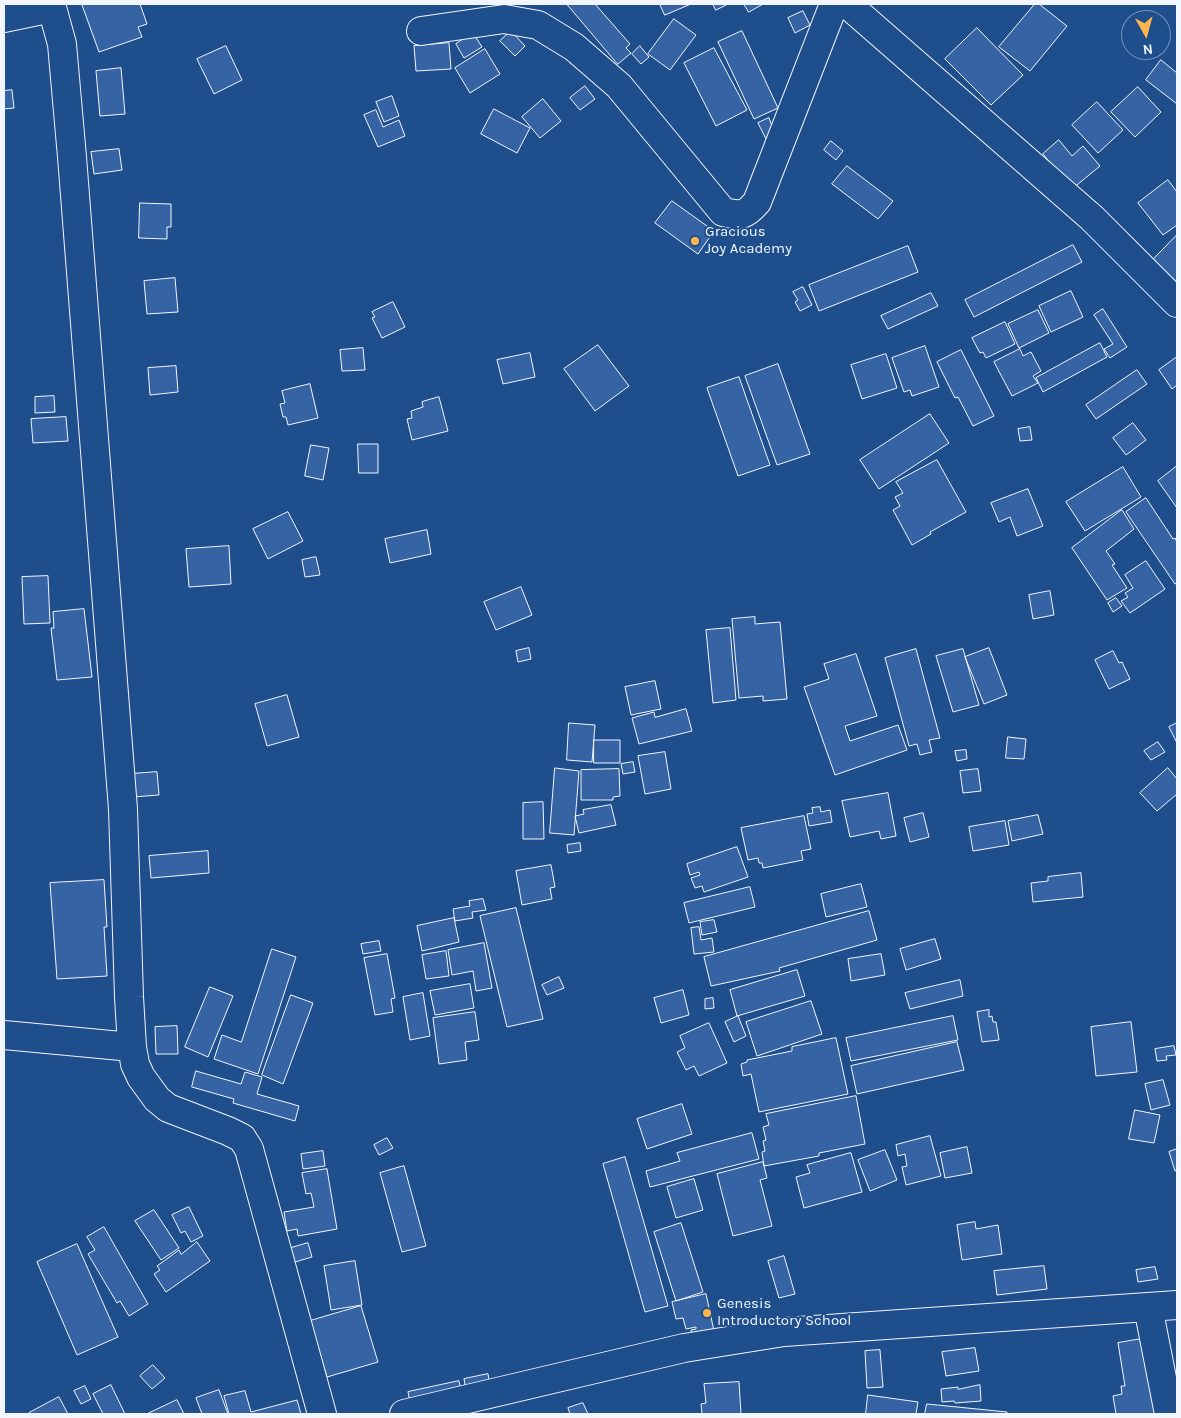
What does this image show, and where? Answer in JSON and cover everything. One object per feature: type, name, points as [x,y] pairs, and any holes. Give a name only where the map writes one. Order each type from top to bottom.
[{"type":"street","points":[[421,31],[504,19],[538,25],[574,47],[619,86],[723,212],[738,216],[748,212],[757,202],[834,4]]},
{"type":"street","points":[[847,4],[1092,218],[1177,303]]},
{"type":"street","points":[[4,18],[52,6],[62,44],[120,780],[129,997],[135,1064],[141,1077],[157,1099],[168,1108],[228,1130],[242,1138],[249,1149],[322,1414]]},
{"type":"street","points":[[4,1035],[132,1047]]},
{"type":"street","points":[[404,1414],[684,1348],[784,1332],[1177,1304]]},
{"type":"street","points":[[1148,1307],[1169,1414]]},
{"type":"building","points":[[140,4],[147,24],[138,27],[142,37],[99,52],[82,5]]},
{"type":"building","points":[[567,4],[595,4],[630,44],[626,48],[631,53],[618,64]]},
{"type":"building","points":[[660,4],[691,4],[665,15]]},
{"type":"building","points":[[713,4],[728,4],[716,10]]},
{"type":"building","points":[[744,4],[763,4],[749,12]]},
{"type":"building","points":[[1035,4],[1039,4],[1067,26],[1030,71],[999,47]]},
{"type":"building","points":[[803,11],[810,25],[795,33],[788,18]]},
{"type":"building","points":[[674,19],[696,35],[670,70],[648,54]]},
{"type":"building","points":[[977,28],[1023,75],[991,105],[945,59]]},
{"type":"building","points":[[511,31],[525,46],[515,56],[500,41]]},
{"type":"building","points":[[742,31],[778,108],[754,119],[718,42]]},
{"type":"building","points":[[473,33],[482,47],[464,58],[456,44]]},
{"type":"building","points":[[449,43],[451,69],[416,71],[414,46]]},
{"type":"building","points":[[226,46],[242,80],[214,94],[197,59]]},
{"type":"building","points":[[640,46],[649,57],[641,64],[632,54]]},
{"type":"building","points":[[714,48],[747,110],[716,126],[684,63]]},
{"type":"building","points":[[485,49],[500,74],[470,93],[455,68]]},
{"type":"building","points":[[1161,60],[1177,73],[1177,104],[1146,80]]},
{"type":"building","points":[[121,68],[125,114],[100,116],[96,71]]},
{"type":"building","points":[[585,86],[595,99],[580,110],[570,98]]},
{"type":"building","points":[[1138,87],[1161,112],[1135,137],[1111,112]]},
{"type":"building","points":[[12,90],[14,108],[4,109],[4,91]]},
{"type":"building","points":[[392,96],[399,116],[384,122],[376,102]]},
{"type":"building","points":[[543,99],[561,121],[540,138],[522,117]]},
{"type":"building","points":[[1097,102],[1123,130],[1098,153],[1072,125]]},
{"type":"building","points":[[494,109],[530,128],[517,153],[481,134]]},
{"type":"building","points":[[376,110],[383,127],[399,120],[405,136],[378,147],[364,115]]},
{"type":"building","points":[[769,118],[775,134],[766,139],[758,123]]},
{"type":"building","points":[[1059,140],[1072,156],[1083,146],[1100,166],[1072,189],[1043,154]]},
{"type":"building","points":[[831,141],[843,151],[836,160],[824,150]]},
{"type":"building","points":[[119,149],[122,170],[94,174],[91,152]]},
{"type":"building","points":[[847,166],[893,201],[878,219],[832,184]]},
{"type":"building","points":[[1168,180],[1177,192],[1177,225],[1163,235],[1138,203]]},
{"type":"building","points":[[672,201],[714,231],[698,254],[655,223]]},
{"type":"building","points":[[140,203],[171,204],[171,227],[167,227],[167,239],[139,238]]},
{"type":"building","points":[[1177,235],[1177,285],[1146,267]]},
{"type":"building","points":[[1073,245],[1082,262],[974,317],[965,300]]},
{"type":"building","points":[[908,246],[918,272],[819,311],[809,285]]},
{"type":"building","points":[[175,278],[178,312],[147,314],[144,281]]},
{"type":"building","points":[[803,287],[812,305],[800,311],[795,302],[798,300],[793,292]]},
{"type":"building","points":[[1071,291],[1083,317],[1051,332],[1039,306]]},
{"type":"building","points":[[931,293],[938,306],[888,329],[881,316]]},
{"type":"building","points":[[393,302],[405,327],[382,338],[372,318],[375,317],[372,312]]},
{"type":"building","points":[[1103,309],[1127,347],[1110,358],[1104,349],[1113,344],[1094,315]]},
{"type":"building","points":[[1038,310],[1049,333],[1019,348],[1008,324]]},
{"type":"building","points":[[1005,322],[1015,344],[986,358],[983,352],[980,353],[972,338]]},
{"type":"building","points":[[1100,343],[1107,357],[1043,392],[1036,378]]},
{"type":"building","points":[[598,345],[629,386],[595,411],[564,369]]},
{"type":"building","points":[[925,346],[939,387],[912,396],[910,390],[904,392],[892,358]]},
{"type":"building","points":[[363,348],[365,370],[342,371],[340,350]]},
{"type":"building","points":[[1020,349],[1023,356],[1031,352],[1041,371],[1033,376],[1038,383],[1012,396],[994,362]]},
{"type":"building","points":[[961,350],[994,416],[973,426],[958,397],[955,398],[937,362]]},
{"type":"building","points":[[530,353],[535,377],[503,384],[497,360]]},
{"type":"building","points":[[886,354],[897,388],[862,399],[851,365]]},
{"type":"building","points":[[1177,357],[1177,385],[1172,389],[1159,370]]},
{"type":"building","points":[[778,364],[810,454],[777,465],[745,376]]},
{"type":"building","points":[[176,366],[178,392],[150,395],[148,368]]},
{"type":"building","points":[[1137,370],[1147,384],[1096,419],[1086,405]]},
{"type":"building","points":[[739,377],[770,465],[738,476],[707,388]]},
{"type":"building","points":[[310,384],[318,418],[288,425],[286,417],[283,417],[280,404],[285,403],[282,391]]},
{"type":"building","points":[[54,396],[55,412],[35,413],[35,397]]},
{"type":"building","points":[[439,397],[448,431],[412,440],[407,419],[412,418],[411,411],[423,407],[422,402]]},
{"type":"building","points":[[930,414],[949,443],[879,489],[860,460]]},
{"type":"building","points":[[66,417],[68,441],[33,443],[31,419]]},
{"type":"building","points":[[1133,423],[1146,440],[1126,455],[1113,438]]},
{"type":"building","points":[[1030,427],[1032,440],[1020,441],[1018,429]]},
{"type":"building","points":[[358,444],[378,444],[378,473],[359,473]]},
{"type":"building","points":[[311,445],[329,448],[323,480],[305,476]]},
{"type":"building","points":[[937,460],[966,512],[930,532],[931,534],[912,545],[893,510],[900,506],[895,497],[903,493],[896,482]]},
{"type":"building","points":[[1177,466],[1177,508],[1158,481]]},
{"type":"building","points":[[1123,467],[1141,497],[1085,531],[1066,502]]},
{"type":"building","points":[[1028,489],[1043,526],[1017,536],[1010,517],[999,522],[991,503]]},
{"type":"building","points":[[1146,498],[1173,539],[1175,538],[1177,542],[1177,583],[1175,584],[1126,512]]},
{"type":"building","points":[[1122,510],[1134,529],[1106,551],[1115,564],[1112,565],[1127,588],[1107,600],[1072,548]]},
{"type":"building","points":[[288,512],[303,541],[268,559],[253,529]]},
{"type":"building","points":[[427,530],[431,554],[390,563],[385,539]]},
{"type":"building","points":[[229,546],[231,584],[189,587],[186,549]]},
{"type":"building","points":[[316,557],[320,575],[305,577],[302,560]]},
{"type":"building","points":[[1146,561],[1165,589],[1130,613],[1121,601],[1128,597],[1125,593],[1133,588],[1125,575]]},
{"type":"building","points":[[48,576],[50,623],[24,624],[22,577]]},
{"type":"building","points":[[521,587],[532,615],[496,630],[484,602]]},
{"type":"building","points":[[1050,591],[1054,615],[1033,619],[1029,595]]},
{"type":"building","points":[[1116,598],[1122,606],[1113,612],[1108,603]]},
{"type":"building","points":[[84,609],[92,677],[57,680],[51,628],[54,628],[53,612]]},
{"type":"building","points":[[755,617],[755,624],[780,622],[787,699],[763,701],[763,696],[739,698],[732,619]]},
{"type":"building","points":[[730,628],[736,700],[713,703],[706,630]]},
{"type":"building","points":[[529,648],[531,659],[518,662],[516,651]]},
{"type":"building","points":[[989,648],[1007,695],[984,704],[965,657]]},
{"type":"building","points":[[916,649],[940,738],[929,740],[932,752],[920,755],[917,744],[909,746],[885,658]]},
{"type":"building","points":[[963,649],[979,705],[953,712],[936,656]]},
{"type":"building","points":[[1113,651],[1119,663],[1122,662],[1130,679],[1109,689],[1095,660]]},
{"type":"building","points":[[856,654],[877,716],[845,726],[850,741],[898,725],[907,750],[835,775],[804,687],[829,679],[824,664]]},
{"type":"building","points":[[655,681],[661,709],[631,715],[625,687]]},
{"type":"building","points":[[287,695],[299,737],[267,746],[255,704]]},
{"type":"building","points":[[686,709],[692,731],[639,744],[632,718],[654,712],[655,717]]},
{"type":"building","points":[[569,723],[595,725],[592,762],[567,760]]},
{"type":"building","points":[[1177,723],[1177,743],[1169,727]]},
{"type":"building","points":[[1008,737],[1026,739],[1024,759],[1006,758]]},
{"type":"building","points":[[594,740],[620,740],[620,763],[594,763]]},
{"type":"building","points":[[1158,742],[1165,752],[1151,760],[1144,751]]},
{"type":"building","points":[[966,750],[967,759],[957,761],[955,751]]},
{"type":"building","points":[[665,752],[671,789],[645,794],[638,756]]},
{"type":"building","points":[[633,762],[635,772],[623,774],[621,764]]},
{"type":"building","points":[[555,768],[579,771],[574,835],[550,833]]},
{"type":"building","points":[[1168,768],[1177,779],[1177,794],[1157,811],[1140,793]]},
{"type":"building","points":[[619,769],[620,796],[613,797],[613,800],[581,800],[581,770]]},
{"type":"building","points":[[978,769],[981,791],[963,793],[960,771]]},
{"type":"building","points":[[157,772],[159,795],[133,797],[131,774]]},
{"type":"building","points":[[888,793],[896,836],[881,839],[879,831],[850,837],[842,801]]},
{"type":"building","points":[[543,802],[544,839],[523,839],[523,803]]},
{"type":"building","points":[[611,805],[616,825],[579,833],[575,816],[584,814],[583,810]]},
{"type":"building","points":[[820,807],[821,812],[830,810],[832,822],[809,826],[807,814],[813,813],[812,808]]},
{"type":"building","points":[[923,813],[929,837],[910,842],[904,818]]},
{"type":"building","points":[[1038,815],[1043,834],[1012,841],[1008,821]]},
{"type":"building","points":[[804,816],[811,849],[801,851],[803,860],[763,868],[758,858],[748,860],[741,828]]},
{"type":"building","points":[[1005,821],[1009,845],[973,851],[969,827]]},
{"type":"building","points":[[580,843],[581,851],[568,853],[567,845]]},
{"type":"building","points":[[737,847],[748,877],[704,892],[702,886],[695,888],[691,878],[700,875],[699,872],[690,875],[687,864]]},
{"type":"building","points":[[208,851],[209,873],[151,878],[149,856]]},
{"type":"building","points":[[551,865],[555,887],[550,888],[552,899],[522,905],[516,871]]},
{"type":"building","points":[[1081,873],[1083,897],[1033,902],[1031,883],[1048,881],[1048,877]]},
{"type":"building","points":[[104,880],[107,927],[104,927],[107,976],[57,979],[50,883]]},
{"type":"building","points":[[861,884],[867,907],[826,917],[821,894]]},
{"type":"building","points":[[750,887],[755,907],[689,923],[684,903]]},
{"type":"building","points":[[483,899],[486,910],[472,912],[473,918],[455,921],[453,909],[470,906],[469,901]]},
{"type":"building","points":[[516,908],[543,1019],[507,1027],[480,916]]},
{"type":"building","points":[[869,911],[877,940],[779,968],[780,971],[711,986],[704,957]]},
{"type":"building","points":[[454,918],[459,942],[422,951],[417,926]]},
{"type":"building","points":[[714,920],[717,932],[702,935],[700,922]]},
{"type":"building","points":[[699,927],[701,940],[712,938],[714,952],[694,954],[691,928]]},
{"type":"building","points":[[935,939],[941,959],[906,970],[900,949]]},
{"type":"building","points":[[379,941],[381,951],[363,954],[361,944]]},
{"type":"building","points":[[484,943],[492,988],[476,991],[473,971],[452,975],[448,950]]},
{"type":"building","points":[[272,949],[296,957],[258,1074],[214,1059],[222,1035],[241,1042]]},
{"type":"building","points":[[446,951],[449,976],[426,979],[422,955]]},
{"type":"building","points":[[387,954],[395,998],[391,999],[393,1012],[375,1015],[364,958]]},
{"type":"building","points":[[881,954],[885,975],[851,981],[848,959]]},
{"type":"building","points":[[797,970],[805,996],[737,1016],[730,990]]},
{"type":"building","points":[[559,977],[564,988],[547,995],[542,985]]},
{"type":"building","points":[[960,980],[963,996],[910,1009],[905,993]]},
{"type":"building","points":[[470,984],[474,1008],[435,1015],[430,991]]},
{"type":"building","points":[[210,987],[233,996],[208,1057],[185,1047]]},
{"type":"building","points":[[683,990],[689,1015],[661,1023],[654,998]]},
{"type":"building","points":[[423,993],[430,1036],[410,1040],[403,997]]},
{"type":"building","points":[[291,995],[313,1003],[283,1084],[262,1075]]},
{"type":"building","points":[[713,998],[714,1008],[705,1009],[705,999]]},
{"type":"building","points":[[811,1001],[822,1034],[757,1056],[746,1022]]},
{"type":"building","points":[[989,1010],[989,1017],[992,1016],[993,1022],[996,1022],[999,1040],[982,1042],[977,1012]]},
{"type":"building","points":[[475,1012],[479,1040],[465,1042],[467,1060],[439,1064],[433,1018]]},
{"type":"building","points":[[738,1016],[746,1036],[734,1042],[725,1022]]},
{"type":"building","points":[[953,1016],[958,1040],[851,1061],[846,1038]]},
{"type":"building","points":[[1131,1022],[1137,1072],[1096,1076],[1091,1027]]},
{"type":"building","points":[[709,1023],[727,1063],[699,1076],[694,1066],[686,1070],[677,1052],[685,1048],[680,1036]]},
{"type":"building","points":[[177,1026],[178,1054],[156,1054],[155,1027]]},
{"type":"building","points":[[836,1038],[848,1094],[759,1112],[751,1074],[743,1076],[741,1064],[747,1062],[747,1060],[792,1051],[792,1047]]},
{"type":"building","points":[[957,1042],[964,1070],[857,1094],[851,1066]]},
{"type":"building","points":[[1174,1046],[1176,1055],[1166,1056],[1167,1060],[1157,1061],[1155,1049]]},
{"type":"building","points":[[196,1071],[241,1084],[245,1072],[262,1077],[257,1094],[299,1106],[295,1121],[233,1103],[234,1099],[192,1087]]},
{"type":"building","points":[[1163,1080],[1170,1105],[1151,1110],[1145,1084]]},
{"type":"building","points":[[856,1096],[865,1144],[819,1153],[819,1156],[764,1166],[762,1152],[765,1151],[763,1141],[766,1140],[763,1127],[769,1125],[766,1114]]},
{"type":"building","points":[[682,1104],[692,1134],[647,1149],[637,1119]]},
{"type":"building","points":[[1135,1110],[1160,1115],[1154,1143],[1129,1139]]},
{"type":"building","points":[[752,1133],[759,1159],[650,1187],[646,1171],[680,1161],[677,1153]]},
{"type":"building","points":[[930,1136],[941,1176],[906,1185],[902,1167],[907,1166],[905,1154],[898,1156],[896,1145]]},
{"type":"building","points":[[387,1138],[393,1148],[379,1155],[374,1145]]},
{"type":"building","points":[[967,1147],[972,1173],[945,1178],[940,1153]]},
{"type":"building","points":[[1177,1149],[1177,1170],[1175,1171],[1169,1152]]},
{"type":"building","points":[[885,1150],[897,1180],[870,1191],[858,1160]]},
{"type":"building","points":[[323,1151],[325,1166],[303,1169],[301,1154]]},
{"type":"building","points":[[851,1153],[862,1192],[804,1208],[796,1177],[810,1173],[807,1165]]},
{"type":"building","points":[[625,1157],[668,1306],[645,1312],[603,1164]]},
{"type":"building","points":[[763,1162],[767,1178],[760,1180],[772,1226],[733,1236],[717,1174]]},
{"type":"building","points":[[404,1166],[426,1246],[402,1252],[380,1173]]},
{"type":"building","points":[[327,1169],[337,1229],[298,1236],[297,1229],[287,1231],[284,1212],[314,1207],[311,1193],[306,1194],[302,1173]]},
{"type":"building","points":[[694,1179],[703,1210],[676,1218],[667,1187]]},
{"type":"building","points":[[189,1207],[203,1236],[191,1242],[185,1231],[181,1233],[172,1215]]},
{"type":"building","points":[[154,1210],[179,1248],[161,1260],[135,1221]]},
{"type":"building","points":[[975,1222],[976,1229],[998,1225],[1002,1254],[962,1260],[957,1225]]},
{"type":"building","points":[[681,1223],[703,1292],[676,1301],[654,1232]]},
{"type":"building","points":[[104,1227],[148,1304],[129,1316],[120,1301],[117,1303],[88,1254],[95,1250],[87,1237]]},
{"type":"building","points":[[197,1242],[210,1261],[166,1292],[154,1274],[160,1270],[157,1266],[179,1250],[181,1254]]},
{"type":"building","points":[[308,1243],[312,1257],[295,1262],[291,1248]]},
{"type":"building","points":[[77,1244],[118,1337],[77,1355],[37,1262]]},
{"type":"building","points":[[784,1256],[795,1294],[779,1298],[768,1261]]},
{"type":"building","points":[[355,1261],[362,1305],[331,1310],[324,1266]]},
{"type":"building","points":[[1044,1266],[1047,1289],[997,1295],[994,1271]]},
{"type":"building","points":[[1155,1267],[1158,1279],[1138,1282],[1136,1270]]},
{"type":"building","points":[[706,1294],[714,1331],[693,1340],[691,1330],[696,1329],[696,1327],[686,1329],[683,1318],[676,1319],[672,1302]]},
{"type":"building","points":[[361,1306],[378,1362],[327,1377],[310,1321]]},
{"type":"building","points":[[1147,1338],[1159,1414],[1116,1414],[1113,1396],[1122,1394],[1121,1386],[1125,1386],[1118,1343]]},
{"type":"building","points":[[975,1348],[979,1371],[946,1376],[942,1352]]},
{"type":"building","points":[[880,1350],[883,1387],[867,1388],[865,1351]]},
{"type":"building","points":[[153,1365],[165,1378],[152,1389],[140,1376]]},
{"type":"building","points":[[488,1374],[490,1385],[466,1390],[464,1379]]},
{"type":"building","points":[[459,1381],[462,1396],[411,1407],[408,1392]]},
{"type":"building","points":[[739,1382],[741,1414],[702,1414],[701,1404],[706,1403],[704,1384]]},
{"type":"building","points":[[111,1385],[125,1414],[103,1414],[93,1394]]},
{"type":"building","points":[[980,1385],[981,1401],[942,1402],[941,1389],[958,1387],[958,1389]]},
{"type":"building","points":[[85,1386],[91,1399],[81,1404],[74,1391]]},
{"type":"building","points":[[219,1390],[228,1414],[202,1414],[196,1398]]},
{"type":"building","points":[[245,1391],[251,1412],[297,1400],[301,1414],[229,1414],[224,1396]]},
{"type":"building","points":[[868,1395],[918,1402],[916,1414],[866,1414]]},
{"type":"building","points":[[59,1397],[68,1414],[29,1414],[29,1413]]},
{"type":"building","points":[[177,1400],[184,1414],[147,1414]]},
{"type":"building","points":[[583,1403],[588,1414],[570,1414],[568,1408]]},
{"type":"building","points":[[927,1404],[1007,1412],[1007,1414],[925,1414]]},
{"type":"place","name":"Gracious Joy Academy","points":[[695,241]]},
{"type":"place","name":"Genesis Introductory School","points":[[707,1313]]}]
